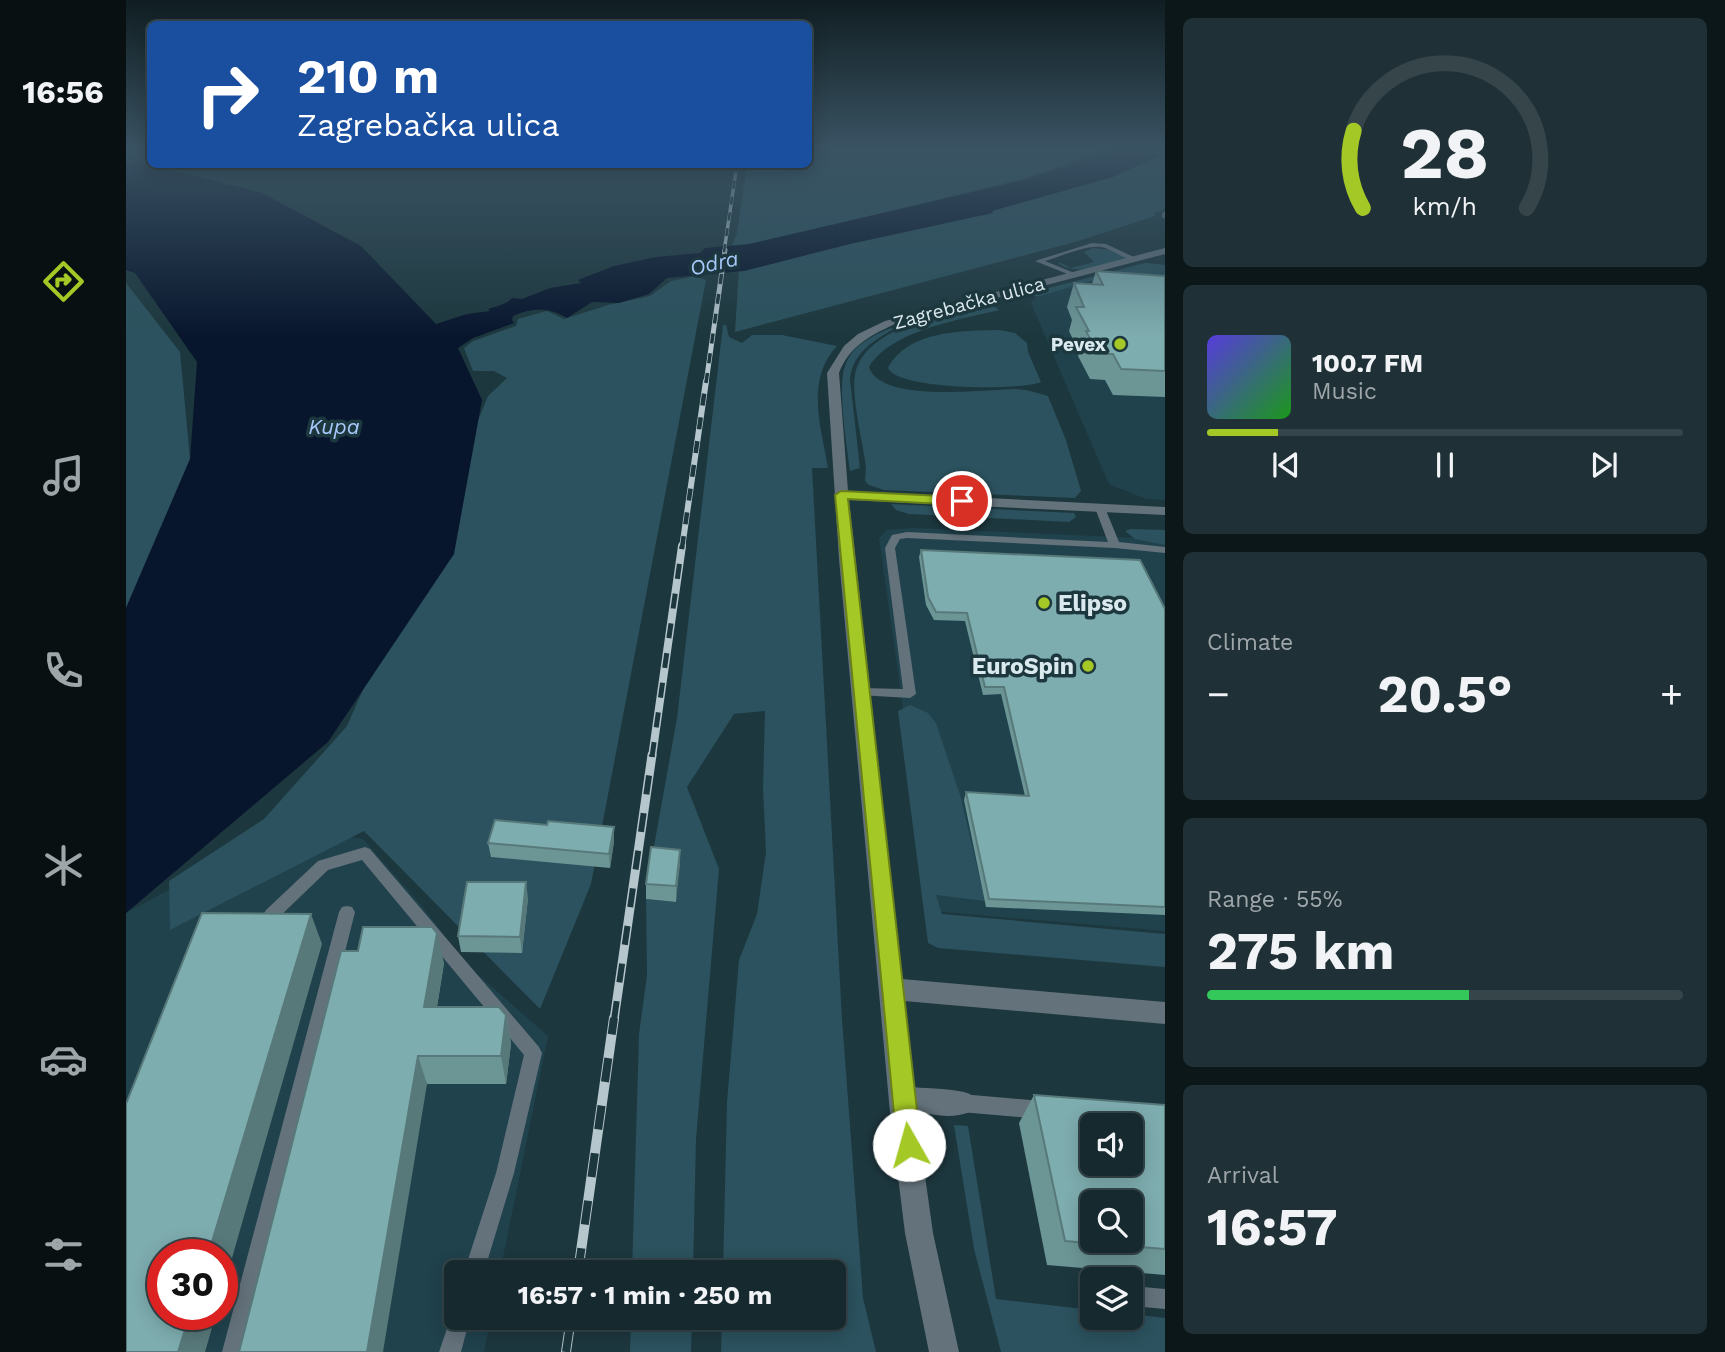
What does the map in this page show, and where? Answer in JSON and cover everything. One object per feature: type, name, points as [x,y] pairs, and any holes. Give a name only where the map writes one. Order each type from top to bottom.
[{"type":"street","name":"Zagrebačka ulica","points":[[944,1352],[926,1276],[903,1098],[841,495],[833,373],[837,361],[850,345],[879,327],[906,317],[1164,252]]},
{"type":"street","points":[[841,495],[1165,511]]},
{"type":"street","points":[[891,989],[1165,1013]]},
{"type":"street","points":[[903,1098],[944,1104],[961,1103]]},
{"type":"lane","points":[[1075,275],[1038,261],[1092,245],[1104,246],[1135,259]]},
{"type":"lane","points":[[1100,508],[1115,545]]},
{"type":"lane","points":[[862,692],[910,694],[890,548],[896,537],[907,535],[1115,545],[1165,550]]},
{"type":"lane","points":[[271,915],[323,865],[365,853],[533,1053],[505,1173],[478,1260]]},
{"type":"lane","points":[[233,1352],[347,912]]},
{"type":"lane","points":[[961,1103],[1056,1112]]},
{"type":"lane","points":[[1143,1297],[1165,1299]]},
{"type":"lane","points":[[450,1352],[456,1330]]},
{"type":"shaded area","points":[[740,210],[896,210],[758,244],[731,248],[737,233]]},
{"type":"shaded area","points":[[943,210],[1162,210],[1155,213],[1155,216],[1075,242],[735,332],[739,268]]},
{"type":"shaded area","points":[[1093,248],[1111,250],[1129,258],[1085,269],[1067,268],[1059,264],[1071,268],[1094,262],[1084,252]]},
{"type":"shaded area","points":[[1142,263],[1165,268],[1165,500],[1146,499],[1109,484],[1031,303],[1039,292]]},
{"type":"shaded area","points":[[1146,263],[1165,265],[1165,276],[1104,277],[1040,296],[1028,296],[1037,291]]},
{"type":"shaded area","points":[[695,276],[706,280],[591,884],[540,1009],[364,831],[170,930],[169,881],[264,819],[347,726],[488,396],[507,378],[494,371],[473,371],[464,348],[473,341],[516,326],[518,319],[547,311],[564,319],[608,305],[650,296],[671,281]]},
{"type":"shaded area","points":[[126,283],[180,352],[190,459],[126,608]]},
{"type":"shaded area","points":[[982,304],[991,304],[999,310],[910,335],[880,354],[869,367],[878,379],[893,386],[913,390],[960,392],[1017,389],[1048,396],[1066,440],[1081,491],[1075,498],[884,490],[865,481],[866,467],[854,384],[861,359],[873,345],[907,326]]},
{"type":"shaded area","points":[[723,325],[726,325],[729,337],[742,343],[752,335],[782,335],[837,346],[827,359],[818,389],[819,420],[828,468],[812,468],[842,1019],[863,1298],[876,1352],[721,1352],[722,1330],[846,1330],[846,1260],[723,1260],[727,1102],[739,960],[757,914],[766,852],[763,788],[765,711],[734,714],[687,787],[719,869],[696,1139],[693,1260],[632,1260],[639,1034],[647,975],[646,899],[676,902],[680,866],[651,863],[677,718]]},
{"type":"shaded area","points":[[891,328],[894,329],[865,349],[852,370],[850,379],[860,468],[850,471],[842,402],[845,366],[852,352],[858,347]]},
{"type":"shaded area","points":[[1000,330],[1015,333],[1027,343],[1041,382],[1010,387],[960,387],[913,381],[896,375],[888,368],[897,355],[922,340],[953,332]]},
{"type":"shaded area","points":[[891,504],[1074,513],[1076,517],[1069,522],[909,514],[896,510]]},
{"type":"shaded area","points":[[914,528],[1165,539],[1165,931],[932,911],[879,538],[887,530]]},
{"type":"shaded area","points":[[1165,530],[1165,545],[1135,539],[1125,531]]},
{"type":"shaded area","points":[[910,705],[928,713],[936,723],[961,798],[985,901],[936,895],[942,914],[1165,934],[1165,967],[938,948],[928,943],[898,711]]},
{"type":"shaded area","points":[[329,834],[363,839],[421,905],[469,967],[548,1036],[502,1260],[444,1260],[444,1330],[489,1330],[484,1352],[126,1352],[126,913],[196,875]]},
{"type":"shaded area","points":[[954,1125],[968,1126],[996,1299],[1080,1309],[1080,1330],[1143,1330],[1143,1315],[1165,1318],[1165,1352],[1001,1352],[974,1249]]},
{"type":"shaded area","points":[[631,1330],[692,1330],[691,1352],[630,1352]]},
{"type":"water","name":"Kupa","points":[[126,210],[294,210],[361,246],[436,324],[467,314],[490,311],[488,309],[504,304],[512,298],[522,299],[550,288],[581,283],[578,280],[614,266],[656,257],[700,253],[705,248],[749,244],[895,210],[995,210],[993,213],[850,244],[744,271],[667,278],[649,294],[619,303],[592,302],[567,318],[547,310],[527,311],[513,316],[514,323],[473,338],[458,348],[482,400],[454,554],[328,742],[126,913],[126,608],[190,459],[197,362],[135,273],[126,270]]},
{"type":"building","name":"Pevex","points":[[1096,271],[1165,276],[1165,371],[1121,369],[1113,354],[1098,354],[1076,307],[1084,307],[1074,283],[1103,285]]},
{"type":"building","points":[[921,550],[1140,560],[1165,609],[1165,907],[989,899],[966,792],[1029,796],[1004,687],[985,687],[967,613],[936,612],[928,597]]},
{"type":"building","points":[[495,820],[547,825],[548,821],[614,827],[609,854],[488,843]]},
{"type":"building","points":[[651,847],[680,850],[676,886],[646,884]]},
{"type":"building","points":[[467,882],[526,882],[520,937],[458,936]]},
{"type":"building","points":[[202,913],[311,914],[213,1239],[147,1239],[147,1330],[185,1330],[178,1352],[126,1352],[126,1104]]},
{"type":"building","points":[[363,927],[432,927],[437,933],[424,1007],[499,1007],[506,1015],[501,1056],[418,1056],[367,1352],[239,1352],[341,951],[358,951]]},
{"type":"building","points":[[1034,1095],[1165,1105],[1165,1249],[1143,1247],[1143,1190],[1080,1190],[1080,1242],[1065,1241]]},
{"type":"railway","points":[[724,252],[730,210]]},
{"type":"railway","points":[[706,383],[725,250]]},
{"type":"railway","points":[[682,548],[706,381]]},
{"type":"railway","points":[[652,757],[682,546]]},
{"type":"railway","points":[[614,1020],[652,755]]},
{"type":"railway","points":[[580,1260],[614,1018]]},
{"type":"railway","points":[[566,1352],[569,1330]]},
{"type":"place","name":"Pevex","points":[[1120,344]]},
{"type":"place","name":"Elipso","points":[[1044,603]]},
{"type":"place","name":"EuroSpin","points":[[1088,666]]},
{"type":"route","points":[[909,1145],[841,495],[962,501]]},
{"type":"water label","name":"Odra","points":[[714,263]]}]
